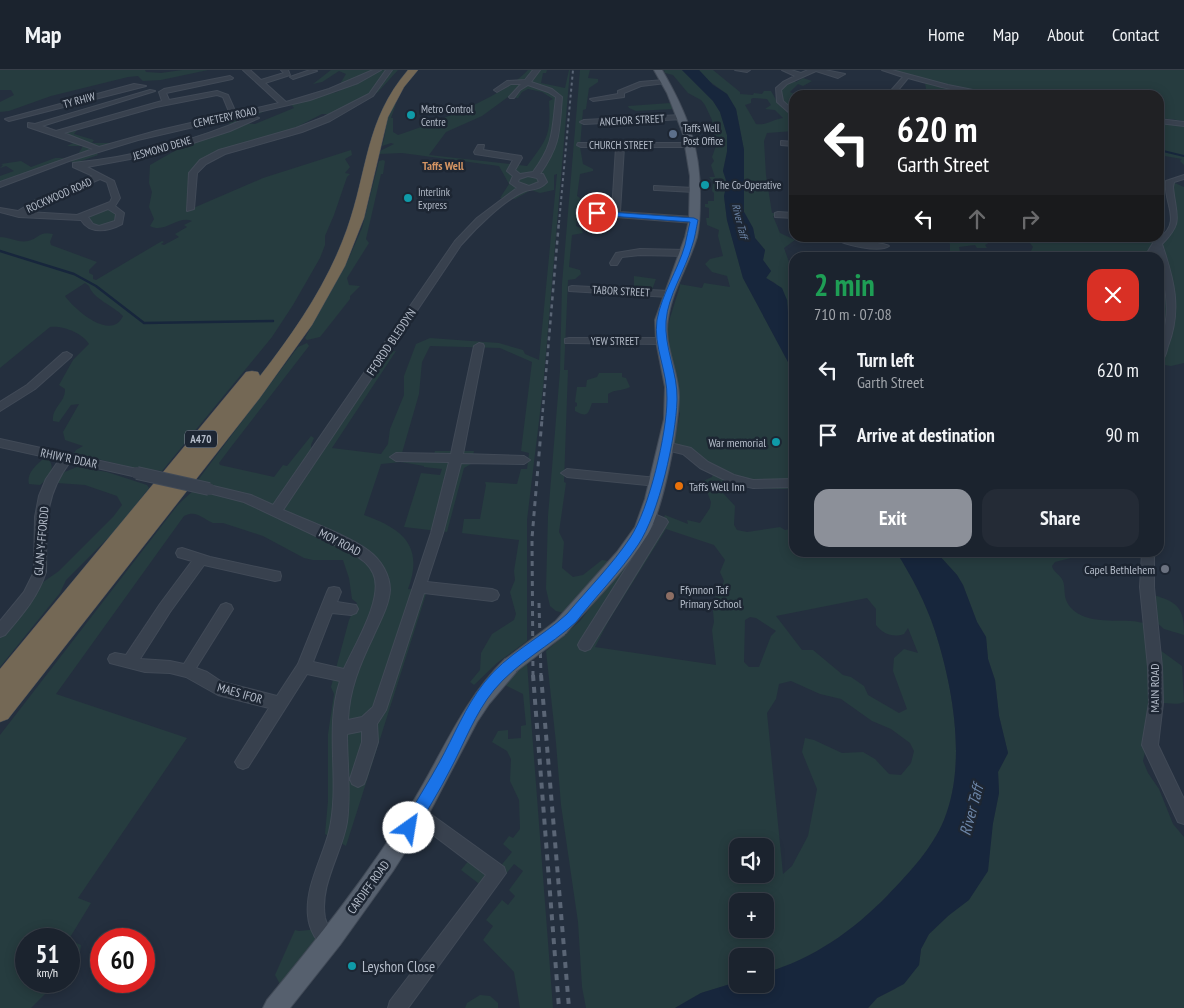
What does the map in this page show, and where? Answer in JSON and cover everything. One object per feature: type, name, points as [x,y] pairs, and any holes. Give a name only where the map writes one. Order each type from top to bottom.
[{"type":"highway","points":[[362,150],[370,122],[378,104],[390,85],[405,70]]},
{"type":"highway","name":"A470","points":[[0,712],[235,418],[307,321],[336,271],[352,235],[362,204],[384,112],[397,88],[413,70]]},
{"type":"highway","name":"A470","points":[[0,685],[248,381],[289,325],[327,262],[350,206],[358,168]]},
{"type":"main road","name":"CARDIFF ROAD","points":[[275,1008],[329,941],[390,857],[418,813],[480,698],[511,665],[560,628],[623,557],[634,542],[647,516],[658,482],[671,419],[672,387],[662,341],[662,320],[669,294],[686,254],[694,220],[695,176],[691,145],[658,70]]},
{"type":"street","points":[[246,70],[283,103]]},
{"type":"street","name":"CEMETERY ROAD","points":[[0,185],[44,166],[169,129],[234,116],[338,89],[378,70]]},
{"type":"street","points":[[190,209],[193,172],[203,162],[228,149],[299,130],[327,119],[371,96],[389,70]]},
{"type":"street","points":[[512,97],[518,89],[527,84],[529,77],[537,70]]},
{"type":"street","points":[[738,70],[747,70]]},
{"type":"street","points":[[787,70],[802,76]]},
{"type":"street","points":[[789,110],[780,102],[777,91],[782,85],[813,70]]},
{"type":"street","points":[[818,70],[841,76]]},
{"type":"street","points":[[885,70],[906,77],[966,90]]},
{"type":"street","points":[[260,82],[314,71]]},
{"type":"street","points":[[894,90],[906,77]]},
{"type":"street","points":[[166,102],[162,92],[166,90],[226,80]]},
{"type":"street","points":[[497,90],[512,82],[527,84],[554,91],[560,100],[552,150],[536,174],[518,176],[514,180],[514,183],[523,188]]},
{"type":"street","points":[[593,99],[622,96],[620,92],[640,84],[664,82]]},
{"type":"street","name":"TY RHIW","points":[[98,150],[94,146],[12,118],[134,86],[143,86]]},
{"type":"street","name":"TY RHIW","points":[[57,134],[166,102],[222,93],[226,96],[234,116]]},
{"type":"street","name":"TY RHIW","points":[[35,126],[149,94]]},
{"type":"street","name":"JESMOND DENE","points":[[80,167],[94,161],[132,157],[179,144],[242,123],[263,114],[268,107]]},
{"type":"street","name":"ANCHOR STREET","points":[[584,122],[680,117]]},
{"type":"street","points":[[1164,122],[1184,124]]},
{"type":"street","points":[[784,143],[789,144]]},
{"type":"street","name":"CHURCH STREET","points":[[581,145],[691,145]]},
{"type":"street","points":[[616,214],[620,145]]},
{"type":"street","points":[[481,147],[478,152],[518,158],[511,171],[518,176]]},
{"type":"street","points":[[0,210],[19,214],[63,218],[84,217],[109,206],[116,198],[112,183],[80,167],[69,159]]},
{"type":"street","name":"FFORDD BLEDDYN","points":[[276,511],[458,243],[487,214],[523,188],[533,188],[542,184],[543,179],[536,174]]},
{"type":"street","name":"ROCKWOOD ROAD","points":[[19,214],[37,203],[100,176]]},
{"type":"street","points":[[1164,237],[1170,235],[1176,218],[1169,191],[1170,181],[1184,177]]},
{"type":"street","points":[[657,188],[694,190]]},
{"type":"street","points":[[84,217],[86,222],[94,228],[100,229],[113,226],[119,222],[120,213],[109,206]]},
{"type":"street","points":[[579,212],[694,220]]},
{"type":"street","points":[[778,215],[789,216]]},
{"type":"street","points":[[855,242],[885,246]]},
{"type":"street","points":[[863,252],[864,244]]},
{"type":"street","points":[[614,263],[619,256],[630,253],[686,254]]},
{"type":"street","points":[[1164,272],[1172,305],[1170,328],[1164,344]]},
{"type":"street","name":"TABOR STREET","points":[[572,289],[669,294]]},
{"type":"street","name":"YEW STREET","points":[[569,341],[662,341]]},
{"type":"street","points":[[340,728],[369,722],[379,710],[420,587],[457,460],[479,346]]},
{"type":"street","points":[[0,408],[31,387],[67,355]]},
{"type":"street","name":"RHIW'R DDAR","points":[[0,443],[137,473]]},
{"type":"street","points":[[666,446],[687,451],[704,465],[731,479],[753,484],[789,482]]},
{"type":"street","points":[[396,457],[457,460],[524,460]]},
{"type":"street","name":"GLAN-Y-FFORDD","points":[[3,624],[33,591],[38,580],[40,572],[42,508],[53,478],[67,458]]},
{"type":"street","name":"MOY ROAD","points":[[137,473],[247,498],[358,550],[372,560],[378,569],[383,588],[377,612],[349,676],[343,696],[340,728],[341,804],[339,823],[318,891],[316,917],[319,929],[329,941]]},
{"type":"street","points":[[568,473],[658,482]]},
{"type":"street","points":[[585,645],[662,522],[647,516]]},
{"type":"street","points":[[182,554],[275,576]]},
{"type":"street","name":"MAIN ROAD","points":[[1148,557],[1147,587],[1155,667],[1156,703],[1150,745],[1184,816]]},
{"type":"street","points":[[130,662],[165,608],[201,559]]},
{"type":"street","points":[[420,587],[492,595]]},
{"type":"street","points":[[243,762],[304,667],[330,607],[334,592]]},
{"type":"street","points":[[330,607],[351,609]]},
{"type":"street","points":[[187,671],[226,609]]},
{"type":"street","name":"MAES IFOR","points":[[116,659],[187,671],[202,677],[218,688],[280,704]]},
{"type":"street","points":[[304,667],[349,676]]},
{"type":"street","points":[[358,779],[370,742],[369,722]]},
{"type":"street","points":[[399,1007],[498,873],[418,813]]},
{"type":"green space","points":[[0,70],[145,70],[146,72],[161,73],[182,70],[208,70],[161,80],[143,81],[138,76],[128,77],[51,96],[9,111],[0,112],[0,102],[14,95],[11,90],[0,90]]},
{"type":"green space","points":[[331,70],[375,70],[325,91],[340,84],[346,74],[339,71],[322,82],[313,84]]},
{"type":"green space","points":[[381,70],[386,70],[379,82],[389,70],[398,70],[378,92],[336,114],[322,114],[291,130],[248,144],[232,146],[189,173],[192,179],[191,209],[263,178],[351,150],[352,155],[345,159],[350,167],[345,173],[350,174],[347,177],[325,236],[325,245],[320,258],[272,337],[162,471],[137,469],[74,453],[83,446],[65,440],[63,432],[79,404],[71,405],[59,422],[53,421],[53,416],[65,394],[65,389],[59,385],[73,360],[89,344],[82,336],[72,331],[60,327],[50,327],[0,368],[0,237],[24,241],[32,240],[41,234],[53,234],[50,242],[51,245],[97,262],[89,270],[89,273],[93,275],[93,279],[96,280],[162,241],[164,242],[161,244],[164,245],[179,237],[175,234],[187,227],[184,225],[192,221],[182,220],[161,228],[150,226],[154,219],[149,207],[152,192],[149,183],[150,165],[178,149],[179,144],[175,140],[190,136],[191,138],[230,125],[228,121],[223,122],[221,119],[213,120],[231,108],[253,112],[268,109],[243,123],[255,124],[294,108],[289,102],[337,92]],"holes":[[[85,283],[99,299],[123,316],[117,323],[110,326],[93,321],[76,308],[65,296]]]},
{"type":"green space","points":[[528,70],[547,70],[546,73],[543,73],[541,83],[565,88],[570,70],[543,388],[527,520],[527,641],[497,663],[474,685],[470,682],[480,670],[481,653],[492,634],[514,620],[516,614],[510,592],[515,580],[514,571],[519,540],[462,533],[464,519],[480,519],[485,482],[517,484],[521,469],[527,469],[529,453],[521,451],[532,362],[500,348],[430,346],[422,362],[419,394],[402,453],[434,454],[435,451],[474,451],[471,464],[464,468],[447,532],[404,527],[421,473],[440,475],[442,469],[401,462],[381,464],[364,515],[390,526],[407,541],[413,561],[408,589],[427,591],[346,846],[325,834],[328,801],[328,734],[334,694],[331,687],[349,620],[357,603],[352,599],[349,578],[343,560],[313,560],[304,558],[263,536],[223,523],[213,523],[196,514],[188,514],[184,516],[56,694],[187,738],[78,898],[91,903],[76,928],[15,928],[15,993],[46,993],[31,1008],[0,1008],[0,735],[177,506],[202,482],[198,480],[298,347],[307,343],[309,346],[219,463],[220,465],[274,477],[283,465],[287,466],[311,436],[314,438],[311,450],[377,353],[396,351],[332,448],[381,454],[388,444],[390,429],[404,395],[404,376],[416,344],[430,338],[499,343],[523,350],[525,354],[539,360],[557,174],[554,175],[554,190],[540,193],[531,190],[515,199],[500,198],[509,184],[499,166],[402,153],[379,154],[380,151],[394,144],[382,146],[388,118],[396,104],[391,118],[393,118],[393,132],[398,135],[467,108],[503,90]],"holes":[[[528,89],[542,92],[553,99],[549,101],[549,122],[546,136],[527,166],[429,155],[446,132],[482,116],[508,97],[518,98],[522,92]]]},
{"type":"green space","points":[[580,70],[590,70],[588,78],[598,79],[598,82],[589,88],[586,109],[583,110],[580,147],[583,164],[593,169],[593,171],[580,174],[577,196],[580,198],[576,226],[581,228],[583,233],[572,235],[569,267],[580,270],[581,274],[575,279],[568,280],[564,370],[568,370],[564,482],[566,483],[559,532],[564,542],[562,568],[573,577],[583,575],[602,560],[608,561],[564,613],[556,611],[550,606],[546,589],[548,516],[560,371],[562,284]]},
{"type":"green space","points":[[664,70],[682,70],[713,101],[720,112],[727,135],[728,146],[723,171],[727,183],[724,196],[727,220],[743,278],[789,364],[789,489],[751,487],[725,480],[726,489],[722,492],[735,506],[734,525],[737,530],[747,532],[780,527],[785,530],[789,529],[789,557],[899,557],[923,600],[947,676],[955,726],[955,775],[951,798],[944,820],[927,851],[875,908],[846,932],[816,952],[774,970],[774,948],[729,948],[729,984],[701,993],[675,1008],[586,1008],[582,987],[578,922],[561,805],[546,651],[580,621],[604,589],[659,527],[665,515],[688,524],[687,520],[700,523],[710,508],[711,502],[703,481],[712,477],[713,474],[681,452],[674,444],[680,413],[677,411],[665,334],[680,286],[679,284],[702,288],[704,283],[730,287],[727,276],[712,272],[705,264],[710,259],[723,256],[718,236],[719,230],[707,225],[706,218],[709,218],[709,208],[705,207],[708,201],[714,201],[713,182],[709,177],[715,177],[711,165],[714,161],[712,157],[716,146],[712,120],[705,105],[701,100],[688,93],[673,75],[665,73]],"holes":[[[666,529],[714,545],[725,560],[720,572],[724,581],[721,590],[712,601],[714,622],[712,630],[716,665],[595,647],[608,622]],[[867,598],[876,609],[876,625],[885,633],[896,636],[904,634],[908,628],[918,653],[904,649],[894,658],[893,671],[907,709],[899,713],[868,695],[864,686],[851,677],[843,675],[813,650],[802,650],[776,616]],[[750,617],[756,618],[776,631],[771,636],[759,667],[749,667],[744,662],[745,620]],[[791,681],[820,694],[841,699],[872,721],[891,729],[910,743],[914,751],[911,763],[901,775],[889,774],[875,759],[863,752],[842,753],[814,740],[805,738],[802,752],[817,789],[808,836],[792,866],[783,874],[767,713],[776,699],[779,684]]]},
{"type":"green space","points":[[699,70],[713,70],[740,94],[753,95],[754,93],[762,94],[764,91],[771,91],[779,105],[782,105],[777,91],[792,80],[796,82],[803,78],[812,81],[803,86],[798,84],[792,90],[789,90],[789,131],[767,133],[764,141],[766,175],[772,213],[778,213],[778,216],[773,216],[780,233],[789,237],[789,242],[792,242],[784,248],[789,262],[789,315],[787,300],[775,283],[766,278],[771,271],[763,260],[765,250],[755,238],[753,228],[744,212],[744,150],[736,109],[727,94],[709,81]],"holes":[[[753,98],[767,99],[771,105],[765,109],[775,110],[783,118],[763,124],[756,124],[745,105],[751,103]]]},
{"type":"green space","points":[[889,70],[1184,70],[1184,121],[1164,118],[1164,90],[961,89]]},
{"type":"green space","points":[[925,83],[961,90],[926,90]]},
{"type":"green space","points":[[670,103],[673,109],[636,111],[628,106]]},
{"type":"green space","points":[[1164,123],[1184,125],[1184,165],[1180,161],[1182,159],[1164,156]]},
{"type":"green space","points":[[81,125],[74,134],[94,140],[92,143],[123,143],[95,151],[98,155],[81,161],[83,163],[74,164],[69,159],[77,156],[83,146],[67,146],[77,141],[57,133]]},
{"type":"green space","points":[[55,158],[65,158],[0,185],[0,176],[14,171],[6,166],[0,168],[3,165],[1,164],[21,161],[31,167]]},
{"type":"green space","points":[[379,161],[385,161],[383,174],[381,174],[366,239],[369,243],[347,278],[349,285],[360,286],[350,296],[350,299],[320,337],[307,340],[305,338],[348,260],[362,228]]},
{"type":"green space","points":[[1170,181],[1184,187],[1184,363],[1171,366],[1164,365],[1164,252],[1030,252],[1033,247],[1028,242],[1157,243],[1164,242],[1164,236],[1168,232],[1171,222]]},
{"type":"green space","points":[[109,206],[116,210],[119,222],[94,228],[84,217]]},
{"type":"green space","points":[[949,242],[990,242],[985,245],[987,248],[977,248],[975,245],[959,247],[960,252],[950,252]]},
{"type":"green space","points":[[634,276],[656,279],[652,290],[634,289]]},
{"type":"green space","points":[[599,373],[622,373],[622,377],[626,378],[630,387],[608,394],[608,403],[592,403],[587,414],[575,411],[577,406],[575,402],[577,387],[586,387],[587,380],[597,377]]},
{"type":"green space","points":[[43,459],[49,460],[51,463],[50,474],[40,485],[29,484],[30,473]]},
{"type":"green space","points":[[77,467],[107,472],[147,485],[149,488],[116,530],[66,580],[60,593],[0,667],[0,637],[36,587],[59,571],[113,517],[122,505],[117,496],[85,485],[57,483],[62,473]]},
{"type":"green space","points":[[941,557],[1075,557],[1055,562],[1052,566],[1063,581],[1066,600],[1071,608],[1085,617],[1094,619],[1149,624],[1160,650],[1182,666],[1184,702],[1178,704],[1156,703],[1143,761],[1148,773],[1159,789],[1173,824],[1184,837],[1184,1008],[868,1008],[877,998],[895,989],[919,965],[921,949],[929,934],[948,916],[993,823],[999,793],[998,772],[1008,753],[999,716],[995,680],[988,659],[986,637],[977,622],[963,585],[957,575]]},
{"type":"green space","points":[[1153,595],[1169,601],[1178,608],[1183,619],[1184,635],[1164,629],[1155,621]]},
{"type":"green space","points":[[527,662],[553,1008],[520,1008],[514,972],[483,940],[493,926],[486,920],[502,900],[508,905],[515,896],[509,890],[523,871],[514,864],[506,874],[499,868],[512,852],[503,844],[509,836],[513,838],[520,829],[519,800],[510,781],[511,759],[507,751],[492,742],[498,731],[508,730],[508,739],[521,738],[521,726],[526,725],[523,694],[501,683]]},
{"type":"green space","points":[[470,859],[491,875],[482,886],[461,870]]},
{"type":"green space","points":[[319,929],[329,941],[286,995],[275,975],[295,930]]},
{"type":"green space","points":[[480,995],[490,996],[498,1003],[498,1008],[465,1008],[467,1003]]},
{"type":"water","name":"River Taff","points":[[682,70],[699,70],[713,85],[727,94],[736,109],[744,150],[744,212],[753,228],[755,238],[765,250],[763,260],[771,271],[766,278],[782,288],[787,300],[789,315],[789,364],[743,278],[727,220],[724,196],[727,183],[723,171],[727,152],[727,135],[720,112],[713,101]]},
{"type":"water","name":"River Taff","points":[[899,557],[941,557],[957,575],[963,585],[977,622],[986,637],[988,659],[995,680],[999,716],[1008,753],[998,772],[999,793],[993,823],[988,871],[969,900],[929,934],[921,949],[919,965],[904,984],[877,998],[868,1008],[675,1008],[701,993],[729,984],[729,993],[774,993],[774,970],[816,952],[861,920],[904,878],[939,831],[951,798],[955,775],[955,726],[952,701],[941,653],[927,610]]},
{"type":"waterway","points":[[1164,151],[1184,156]]},
{"type":"waterway","points":[[0,251],[74,274],[96,286],[144,323],[273,321]]},
{"type":"railway","points":[[559,223],[573,70]]},
{"type":"railway","points":[[542,420],[559,221]]},
{"type":"railway","points":[[533,676],[532,538],[542,419]]},
{"type":"railway","points":[[539,603],[541,676]]},
{"type":"railway","points":[[533,675],[559,1008]]},
{"type":"railway","points":[[541,675],[569,1008]]},
{"type":"place","name":"Metro Control Centre","points":[[411,115]]},
{"type":"place","name":"Taffs Well Post Office","points":[[673,134]]},
{"type":"place","name":"The Co-Operative","points":[[705,185]]},
{"type":"place","name":"Interlink Express","points":[[408,198]]},
{"type":"place","name":"War memorial","points":[[776,442]]},
{"type":"place","name":"Taffs Well Inn","points":[[679,486]]},
{"type":"place","name":"Capel Bethlehem","points":[[1165,569]]},
{"type":"place","name":"Ffynnon Taf Primary School","points":[[670,596]]},
{"type":"place","name":"Leyshon Close","points":[[352,966]]},
{"type":"district","name":"Taffs Well","points":[[443,165]]},
{"type":"route","points":[[409,828],[444,768],[480,698],[499,675],[572,618],[634,542],[642,529],[653,500],[671,419],[672,387],[662,341],[663,312],[689,246],[694,220],[597,213]]}]
